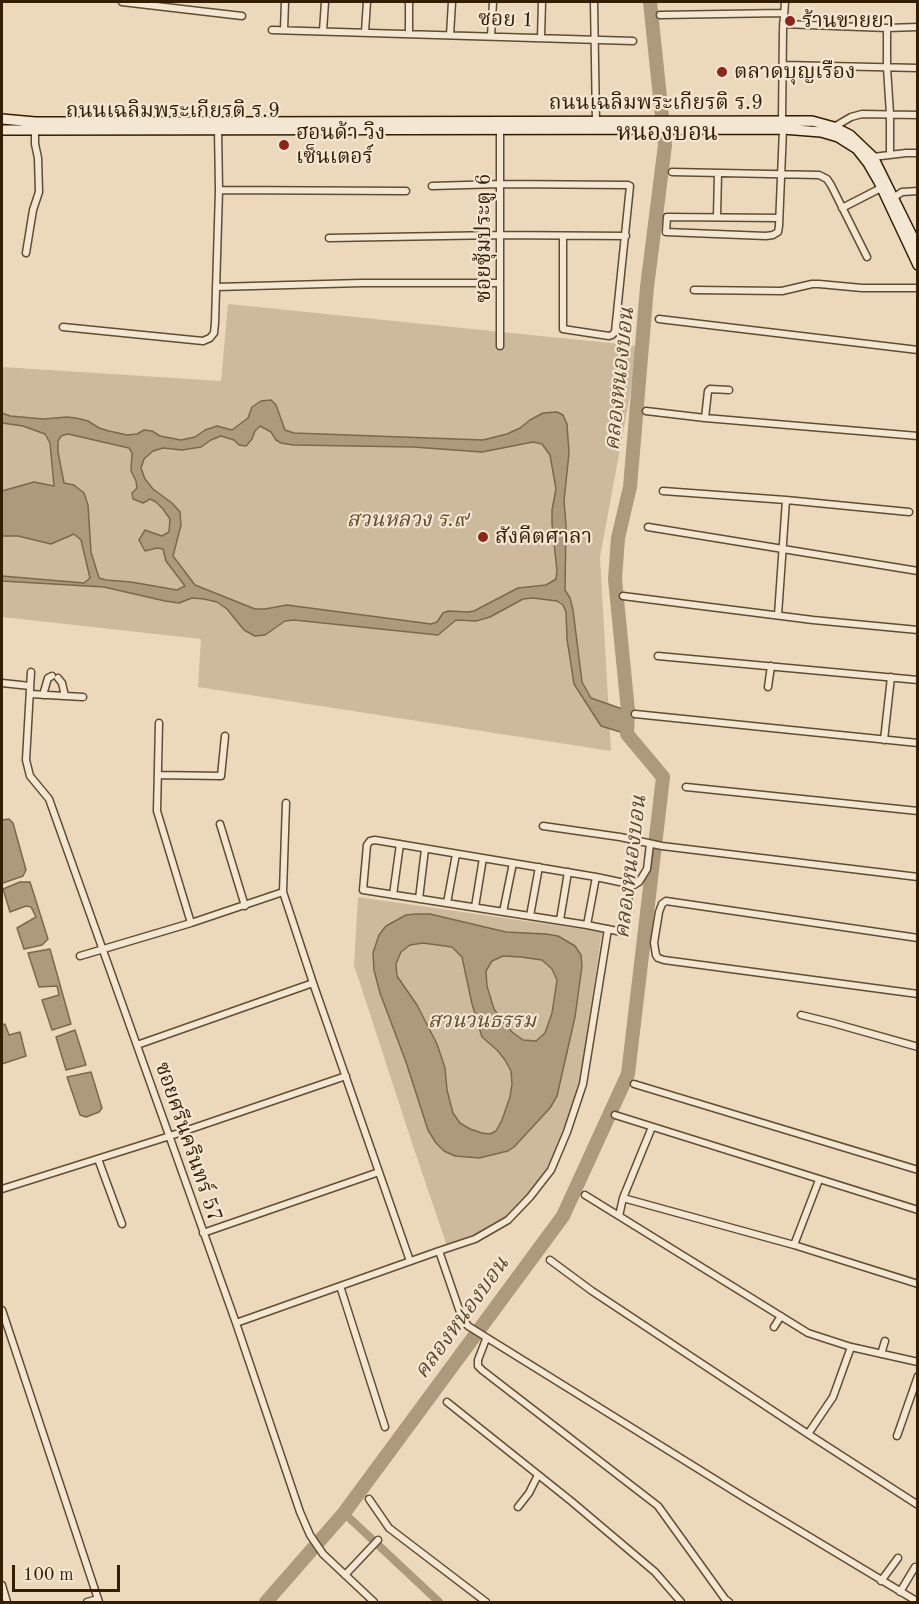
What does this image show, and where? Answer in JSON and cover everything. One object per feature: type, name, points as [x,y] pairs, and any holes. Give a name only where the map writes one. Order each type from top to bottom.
[{"type":"main road","name":"ถนนเฉลิมพระเกียรติ ร.9","points":[[2,119],[47,122],[646,122],[669,125],[783,125],[812,121],[834,127],[850,135],[873,157],[918,248]]},
{"type":"main road","name":"ถนนเฉลิมพระเกียรติ ร.9","points":[[2,130],[654,129],[669,125]]},
{"type":"main road","name":"ถนนเฉลิมพระเกียรติ ร.9","points":[[783,125],[838,137],[857,149],[881,188],[918,265]]},
{"type":"street","points":[[122,2],[242,16]]},
{"type":"street","points":[[284,30],[285,2]]},
{"type":"street","points":[[323,31],[325,2]]},
{"type":"street","points":[[365,33],[367,2]]},
{"type":"street","points":[[409,2],[409,34]]},
{"type":"street","points":[[450,35],[452,2]]},
{"type":"street","points":[[491,36],[493,2]]},
{"type":"street","points":[[541,38],[542,2]]},
{"type":"street","points":[[594,2],[596,122]]},
{"type":"street","points":[[779,218],[668,217],[666,232],[766,236],[778,232],[779,218],[783,125],[784,2]]},
{"type":"street","points":[[660,15],[783,13]]},
{"type":"street","points":[[783,24],[918,27]]},
{"type":"street","points":[[887,28],[890,154]]},
{"type":"street","name":"ซอย 1","points":[[272,30],[633,41]]},
{"type":"street","points":[[783,64],[918,68]]},
{"type":"street","points":[[834,127],[851,117],[862,114],[918,115]]},
{"type":"street","points":[[63,327],[203,340],[210,338],[214,333],[219,190],[218,129]]},
{"type":"street","points":[[26,253],[33,210],[39,192],[35,130]]},
{"type":"street","name":"ซอยซุ้มประตู 6","points":[[500,130],[500,346]]},
{"type":"street","points":[[873,157],[918,153]]},
{"type":"street","points":[[672,172],[819,175],[831,184],[867,257]]},
{"type":"street","points":[[717,217],[718,174]]},
{"type":"street","points":[[432,186],[500,184],[630,186],[615,332],[612,335],[563,329],[564,237]]},
{"type":"street","points":[[842,208],[881,188]]},
{"type":"street","points":[[219,190],[406,191]]},
{"type":"street","points":[[893,198],[902,192],[918,191]]},
{"type":"street","points":[[329,238],[500,235],[626,236]]},
{"type":"street","points":[[216,286],[500,283]]},
{"type":"street","points":[[694,290],[782,291],[812,284],[862,288],[918,288]]},
{"type":"street","points":[[659,319],[918,350]]},
{"type":"street","points":[[705,418],[708,391],[710,389],[729,390]]},
{"type":"street","points":[[646,411],[918,436]]},
{"type":"street","points":[[663,491],[909,512]]},
{"type":"street","points":[[778,615],[786,500]]},
{"type":"street","points":[[648,527],[917,571],[918,564]]},
{"type":"street","points":[[623,596],[918,630]]},
{"type":"street","points":[[658,656],[918,680]]},
{"type":"street","points":[[768,687],[771,666]]},
{"type":"street","name":"ซอยศรีนครินทร์ 57","points":[[31,672],[26,760],[30,776],[49,799],[236,1323],[300,1512],[323,1554],[374,1602]]},
{"type":"street","points":[[43,695],[48,678],[55,677],[64,688],[65,696]]},
{"type":"street","points":[[884,740],[891,677]]},
{"type":"street","points":[[2,683],[30,686]]},
{"type":"street","points":[[30,694],[83,697]]},
{"type":"street","points":[[635,714],[918,743]]},
{"type":"street","points":[[159,723],[158,811],[191,923]]},
{"type":"street","points":[[158,775],[221,776],[225,736]]},
{"type":"street","points":[[686,787],[918,811]]},
{"type":"street","points":[[286,803],[283,892],[410,1261]]},
{"type":"street","points":[[220,824],[245,906]]},
{"type":"street","points":[[543,826],[620,837],[651,845],[918,877]]},
{"type":"street","points":[[630,885],[625,926],[622,932],[560,920],[363,890],[367,845],[370,841],[375,840],[625,882],[630,885],[639,882],[647,869],[651,845]]},
{"type":"street","points":[[393,895],[400,844]]},
{"type":"street","points":[[419,899],[425,849]]},
{"type":"street","points":[[447,903],[456,854]]},
{"type":"street","points":[[475,907],[483,858]]},
{"type":"street","points":[[503,912],[513,863]]},
{"type":"street","points":[[530,916],[539,867]]},
{"type":"street","points":[[560,920],[568,872]]},
{"type":"street","points":[[587,925],[596,877]]},
{"type":"street","points":[[80,956],[245,906],[283,892]]},
{"type":"street","points":[[918,938],[666,901],[659,912],[654,943],[656,955],[664,960],[918,994]]},
{"type":"street","points":[[236,1323],[475,1239],[508,1220],[531,1197],[551,1170],[583,1084],[609,929]]},
{"type":"street","points":[[137,1045],[313,983]]},
{"type":"street","points":[[801,1015],[918,1047]]},
{"type":"street","points":[[2,1189],[170,1136],[346,1076]]},
{"type":"street","points":[[634,1084],[918,1170]]},
{"type":"street","points":[[615,1115],[918,1210]]},
{"type":"street","points":[[620,1216],[623,1198],[652,1127]]},
{"type":"street","points":[[98,1159],[122,1224]]},
{"type":"street","points":[[202,1233],[379,1172]]},
{"type":"street","points":[[794,1245],[819,1180]]},
{"type":"street","points":[[585,1195],[808,1333],[851,1347],[918,1362]]},
{"type":"street","points":[[623,1198],[794,1245],[918,1284]]},
{"type":"street","points":[[440,1251],[461,1315],[468,1326],[910,1600],[918,1602]]},
{"type":"street","points":[[550,1260],[592,1291],[918,1505]]},
{"type":"street","points":[[340,1286],[385,1427]]},
{"type":"street","points":[[2,1310],[98,1601],[87,1602]]},
{"type":"street","points":[[774,1327],[781,1316]]},
{"type":"street","points":[[486,1339],[478,1366],[658,1506],[729,1602]]},
{"type":"street","points":[[881,1354],[885,1341]]},
{"type":"street","points":[[808,1434],[833,1397],[851,1347]]},
{"type":"street","points":[[897,1436],[918,1376]]},
{"type":"street","points":[[447,1402],[538,1474],[655,1572],[681,1602]]},
{"type":"street","points":[[518,1507],[529,1493],[538,1474]]},
{"type":"street","points":[[369,1498],[389,1528],[486,1602]]},
{"type":"street","points":[[345,1575],[378,1540]]},
{"type":"street","points":[[881,1581],[898,1558]]},
{"type":"street","points":[[900,1592],[915,1567]]},
{"type":"street","points":[[2,1585],[7,1602]]},
{"type":"green space","name":"สวนหลวง ร.๙","points":[[228,304],[639,346],[600,557],[611,751],[198,687],[201,639],[2,617],[2,367],[221,381]]},
{"type":"green space","name":"สวนวนธรรม","points":[[358,897],[602,932],[579,1084],[564,1130],[547,1168],[528,1195],[506,1218],[475,1236],[447,1246],[354,965]]},
{"type":"shaded area","points":[[271,400],[276,405],[285,430],[294,433],[483,440],[507,434],[543,413],[557,412],[563,415],[567,424],[569,453],[564,501],[565,590],[573,610],[582,682],[591,698],[628,711],[627,734],[601,726],[574,684],[567,639],[566,612],[563,605],[557,601],[523,599],[490,617],[476,621],[456,620],[438,635],[294,620],[285,621],[265,635],[255,636],[244,630],[227,609],[217,602],[204,599],[192,598],[179,603],[104,587],[2,581],[2,576],[84,583],[90,578],[81,540],[74,534],[51,544],[18,536],[2,536],[2,491],[34,482],[54,486],[50,443],[45,434],[23,426],[2,423],[2,413],[10,416],[43,419],[76,418],[88,421],[99,428],[127,435],[137,434],[144,430],[181,440],[195,437],[217,426],[232,430],[248,418],[252,407],[261,401]],"holes":[[[260,426],[271,432],[281,443],[293,445],[413,447],[482,452],[533,442],[542,444],[550,455],[556,489],[552,510],[556,579],[546,585],[518,588],[474,611],[448,611],[443,613],[437,622],[431,624],[287,605],[255,609],[195,585],[173,556],[181,525],[180,512],[145,479],[141,468],[144,459],[153,451],[163,448],[182,450],[201,447],[221,436],[246,446]],[[68,434],[129,448],[132,453],[131,471],[137,488],[132,493],[133,499],[143,503],[150,499],[156,502],[170,519],[169,532],[162,536],[145,530],[139,540],[145,551],[163,549],[166,561],[185,586],[177,590],[99,578],[91,552],[88,505],[84,493],[74,485],[64,483],[58,441],[61,436]]]},
{"type":"shaded area","points":[[9,819],[13,823],[26,870],[23,876],[3,883],[2,820]]},
{"type":"shaded area","points":[[20,882],[30,882],[48,939],[42,945],[24,949],[17,928],[36,917],[31,907],[26,906],[10,912],[3,889]]},
{"type":"shaded area","points":[[430,914],[506,932],[558,936],[575,946],[581,955],[582,966],[575,1017],[557,1096],[550,1108],[508,1151],[479,1158],[455,1156],[444,1151],[428,1130],[374,970],[373,953],[379,935],[386,926],[406,915]],"holes":[[[423,943],[452,947],[462,957],[482,1037],[497,1050],[511,1071],[510,1097],[502,1120],[496,1131],[490,1134],[470,1129],[460,1123],[453,1113],[447,1090],[445,1068],[437,1044],[417,1005],[397,976],[396,964],[401,952],[410,945]],[[503,956],[542,960],[552,969],[557,980],[552,1013],[545,1033],[536,1041],[523,1040],[512,1032],[494,1009],[487,986],[486,971],[492,961]]]},
{"type":"shaded area","points":[[50,949],[71,1024],[52,1030],[42,1000],[59,995],[57,986],[39,987],[28,953]]},
{"type":"shaded area","points":[[5,1024],[9,1035],[20,1032],[26,1056],[2,1064],[2,1025]]},
{"type":"shaded area","points":[[75,1030],[86,1065],[66,1070],[56,1037]]},
{"type":"shaded area","points":[[91,1072],[102,1108],[99,1112],[86,1117],[80,1115],[67,1077]]},
{"type":"waterway","name":"คลองหนองบอน","points":[[266,1602],[344,1513],[563,1216],[628,1074],[663,777],[627,734],[628,711],[615,579],[618,538],[630,487],[647,287],[665,145],[650,2]]},
{"type":"waterway","points":[[344,1513],[439,1602]]},
{"type":"place","name":"ร้านขายยา","points":[[790,21]]},
{"type":"place","name":"ตลาดบุญเรือง","points":[[722,72]]},
{"type":"place","name":"ฮอนด้า วิง เซ็นเตอร์","points":[[284,145]]},
{"type":"place","name":"สังคีตศาลา","points":[[483,537]]},
{"type":"district","name":"หนองบอน","points":[[667,134]]}]
